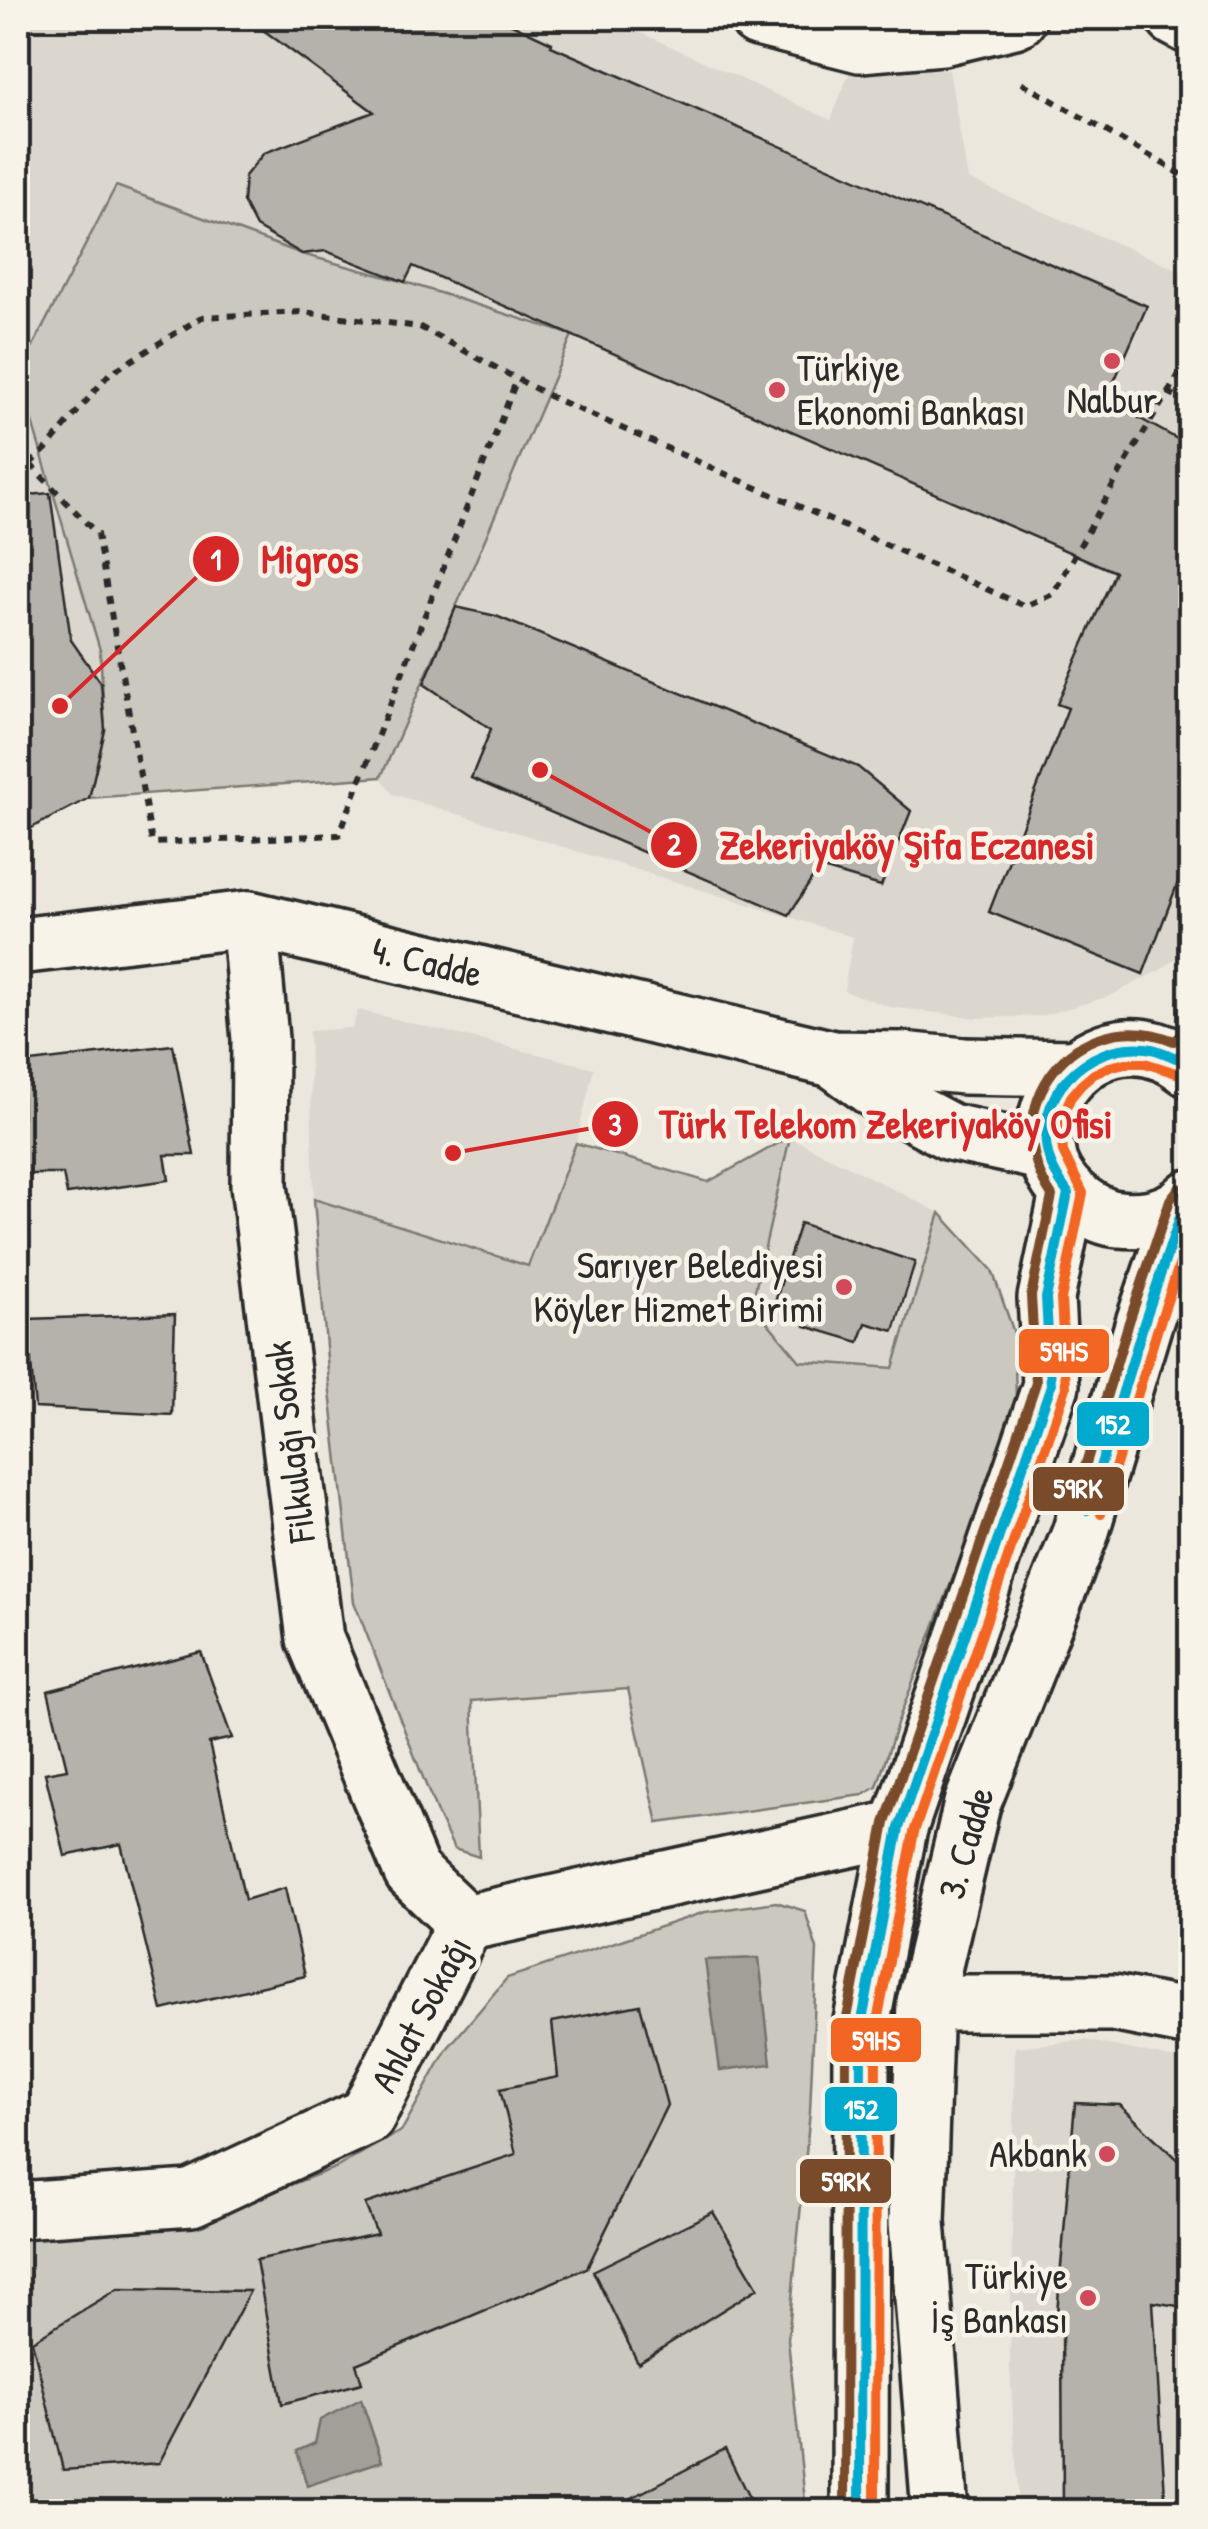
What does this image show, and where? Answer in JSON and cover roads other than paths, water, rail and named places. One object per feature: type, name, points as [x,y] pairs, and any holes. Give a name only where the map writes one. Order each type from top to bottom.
[{"type":"street","points":[[758,18],[860,44],[942,36],[1018,18]]},
{"type":"street","points":[[1175,18],[1190,26]]},
{"type":"street","name":"4. Cadde","points":[[18,946],[249,919],[832,1059]]},
{"type":"street","name":"Filkulağı Sokak","points":[[249,919],[260,1040],[259,1185],[316,1639],[412,1872],[465,1924]]},
{"type":"street","points":[[832,1059],[1074,1068],[1096,1054],[1123,1047],[1150,1048],[1186,1058]]},
{"type":"street","points":[[832,1059],[888,1099],[950,1132],[1058,1173],[1088,1208],[1112,1218],[1137,1221],[1162,1217],[1187,1201]]},
{"type":"street","name":"3. Cadde","points":[[860,2512],[861,2026],[899,1828],[1051,1385],[1046,1298],[1058,1173],[1045,1130],[1059,1086],[1074,1068]]},
{"type":"street","name":"3. Cadde","points":[[940,2512],[917,2222],[924,2003],[972,1804],[1080,1534],[1143,1326],[1187,1201]]},
{"type":"street","name":"Ahlat Sokağı","points":[[18,2210],[192,2198],[367,2116],[465,1924],[899,1828]]},
{"type":"street","points":[[924,2003],[1113,2003],[1190,2018]]},
{"type":"place","name":"Nalbur","points":[[1112,361]]},
{"type":"place","name":"Türkiye Ekonomi Bankası","points":[[777,390]]},
{"type":"place","name":"Migros","points":[[60,706]]},
{"type":"place","name":"Zekeriyaköy Şifa Eczanesi","points":[[540,770]]},
{"type":"place","name":"Türk Telekom Zekeriyaköy Ofisi","points":[[453,1153]]},
{"type":"place","name":"Sarıyer Belediyesi Köyler Hizmet Birimi","points":[[844,1287]]},
{"type":"place","name":"Akbank","points":[[1107,2154]]},
{"type":"place","name":"Türkiye İş Bankası","points":[[1088,2298]]}]
